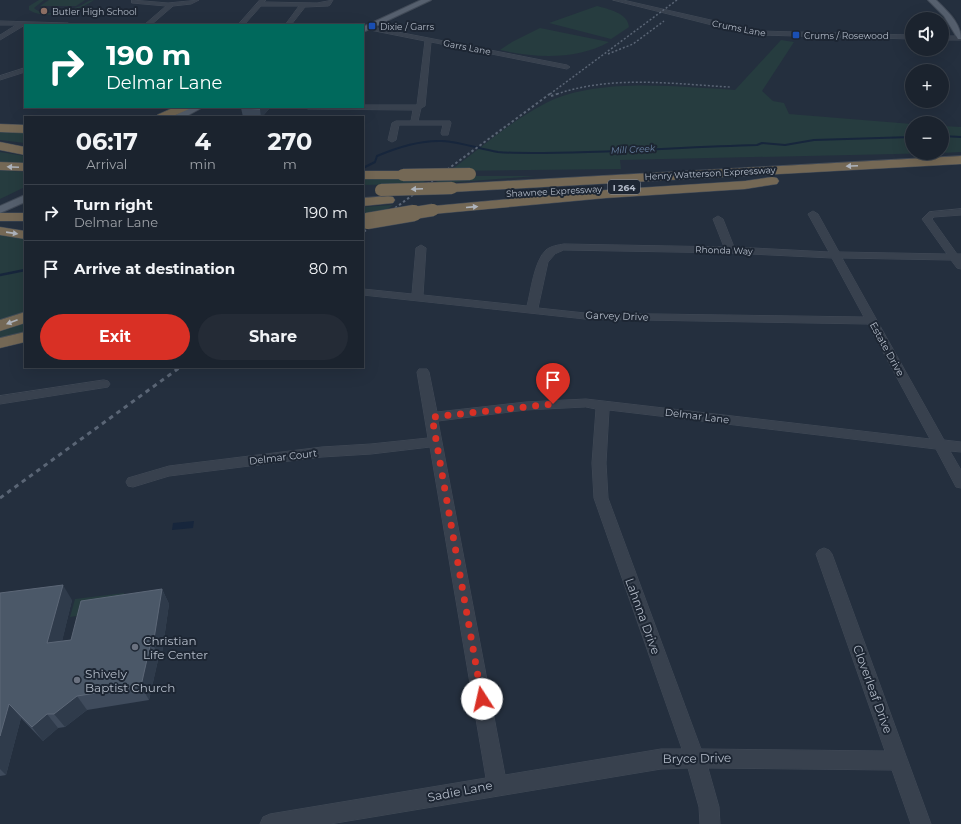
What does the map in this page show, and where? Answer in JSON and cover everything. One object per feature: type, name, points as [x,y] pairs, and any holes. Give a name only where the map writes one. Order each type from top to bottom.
[{"type":"highway","points":[[163,116],[183,108]]},
{"type":"highway","points":[[0,126],[19,128]]},
{"type":"highway","points":[[0,146],[24,145]]},
{"type":"highway","points":[[0,146],[24,151]]},
{"type":"highway","name":"Henry Watterson Expressway","points":[[453,192],[759,170],[961,160]]},
{"type":"highway","points":[[0,166],[24,168]]},
{"type":"highway","name":"I 264","points":[[793,178],[961,168]]},
{"type":"highway","points":[[364,176],[759,170]]},
{"type":"highway","points":[[365,222],[433,210],[606,194],[745,185],[793,178]]},
{"type":"highway","name":"Shawnee Expressway","points":[[364,202],[385,195],[793,178]]},
{"type":"highway","name":"I 264","points":[[364,190],[385,195]]},
{"type":"highway","points":[[1,214],[24,216]]},
{"type":"highway","points":[[0,232],[24,235]]},
{"type":"highway","points":[[0,326],[24,317]]},
{"type":"highway","points":[[0,343],[24,337]]},
{"type":"highway","points":[[0,350],[24,346]]},
{"type":"main road","points":[[365,29],[426,0]]},
{"type":"main road","points":[[932,0],[958,28],[961,37]]},
{"type":"main road","points":[[179,116],[196,108]]},
{"type":"main road","points":[[189,116],[205,108]]},
{"type":"main road","points":[[0,202],[24,190]]},
{"type":"main road","points":[[1,214],[24,199]]},
{"type":"street","points":[[135,0],[134,2],[138,3],[172,4],[189,3],[196,0]]},
{"type":"street","points":[[242,24],[261,2],[303,5],[328,4],[330,0]]},
{"type":"street","name":"Crums Lane","points":[[616,0],[759,33],[905,37]]},
{"type":"street","points":[[148,24],[172,4]]},
{"type":"street","points":[[289,24],[303,5]]},
{"type":"street","points":[[0,23],[22,24]]},
{"type":"street","points":[[0,38],[22,24]]},
{"type":"street","name":"Garrs Lane","points":[[365,29],[567,67]]},
{"type":"street","points":[[949,38],[961,37]]},
{"type":"street","points":[[414,123],[418,108],[422,105],[428,40]]},
{"type":"street","points":[[0,78],[24,70]]},
{"type":"street","points":[[364,108],[418,108]]},
{"type":"street","points":[[392,140],[396,122],[446,123],[445,133]]},
{"type":"street","points":[[961,212],[930,216],[928,222],[957,256],[961,266]]},
{"type":"street","name":"Estate Drive","points":[[813,214],[961,483]]},
{"type":"street","points":[[718,219],[730,250]]},
{"type":"street","name":"Rhonda Way","points":[[532,311],[543,262],[547,255],[557,248],[568,246],[730,250],[836,255],[957,256]]},
{"type":"street","points":[[417,298],[421,248]]},
{"type":"street","name":"Garvey Drive","points":[[364,292],[532,311],[613,317],[872,321]]},
{"type":"street","name":"Sadie Lane","points":[[270,824],[497,786],[423,372]]},
{"type":"street","points":[[0,400],[104,384]]},
{"type":"street","name":"Delmar Lane","points":[[432,417],[566,403],[603,405],[940,445],[961,446]]},
{"type":"street","name":"Lahnna Drive","points":[[603,405],[598,459],[598,475],[601,498],[702,779],[709,807],[710,824]]},
{"type":"street","name":"Delmar Court","points":[[133,482],[169,470],[322,452],[370,449],[436,442]]},
{"type":"street","name":"Cloverleaf Drive","points":[[824,554],[921,824]]},
{"type":"street","name":"Bryce Drive","points":[[497,786],[661,759],[694,758],[899,761]]},
{"type":"green space","points":[[39,0],[44,0],[34,8],[38,11],[55,13],[67,11],[94,0],[72,11],[54,15],[45,15],[29,10],[29,6]]},
{"type":"green space","points":[[49,0],[85,0],[76,6],[40,6]]},
{"type":"green space","points":[[597,6],[617,12],[625,18],[629,27],[611,39],[549,23]]},
{"type":"green space","points":[[540,28],[609,42],[597,48],[570,55],[527,55],[500,50],[512,42]]},
{"type":"green space","points":[[781,40],[794,42],[762,91],[773,101],[784,103],[789,114],[905,123],[905,154],[620,160],[621,169],[450,171],[533,110],[566,95],[613,87],[639,86],[735,90]]},
{"type":"green space","points":[[949,126],[961,127],[961,152],[949,153]]},
{"type":"green space","points":[[0,130],[24,132],[24,143],[0,140]]},
{"type":"green space","points":[[0,152],[24,156],[24,164],[0,163]]},
{"type":"green space","points":[[0,170],[24,172],[24,187],[0,199]]},
{"type":"green space","points":[[432,176],[421,184],[364,185],[364,178]]},
{"type":"green space","points":[[444,176],[536,176],[433,184]]},
{"type":"green space","points":[[393,205],[382,213],[364,217],[364,207]]},
{"type":"green space","points":[[0,234],[24,238],[24,314],[0,323]]},
{"type":"green space","points":[[24,321],[24,334],[0,340],[0,329]]},
{"type":"green space","points":[[124,593],[121,609],[70,617],[75,599]]},
{"type":"water","points":[[194,521],[193,528],[172,530],[173,523]]},
{"type":"building","name":"Shively Baptist Church","points":[[63,585],[47,643],[71,640],[81,601],[162,589],[153,645],[150,646],[141,686],[77,696],[54,714],[47,714],[32,727],[9,704],[0,736],[0,593]]},
{"type":"waterway","name":"Mill Creek","points":[[949,136],[961,137]]},
{"type":"waterway","name":"Mill Creek","points":[[364,168],[375,162],[377,156],[401,147],[433,141],[456,143],[498,152],[532,153],[757,145],[762,143],[785,145],[814,140],[905,137]]},
{"type":"waterway","name":"Mill Creek","points":[[0,275],[24,270]]},
{"type":"railway","points":[[550,94],[677,0]]},
{"type":"railway","points":[[608,54],[633,44],[664,21]]},
{"type":"railway","points":[[557,94],[600,84],[643,82],[730,87]]},
{"type":"railway","points":[[387,214],[551,93]]},
{"type":"railway","points":[[551,96],[557,94]]},
{"type":"railway","points":[[364,231],[388,213]]},
{"type":"railway","points":[[0,498],[179,368]]},
{"type":"place","name":"Butler High School","points":[[44,11]]},
{"type":"place","name":"Dixie / Garrs","points":[[372,26]]},
{"type":"place","name":"Crums / Rosewood","points":[[796,35]]},
{"type":"place","name":"Christian Life Center","points":[[135,647]]},
{"type":"place","name":"Shively Baptist Church","points":[[77,680]]},
{"type":"route","points":[[482,699],[432,417],[553,404]]}]
